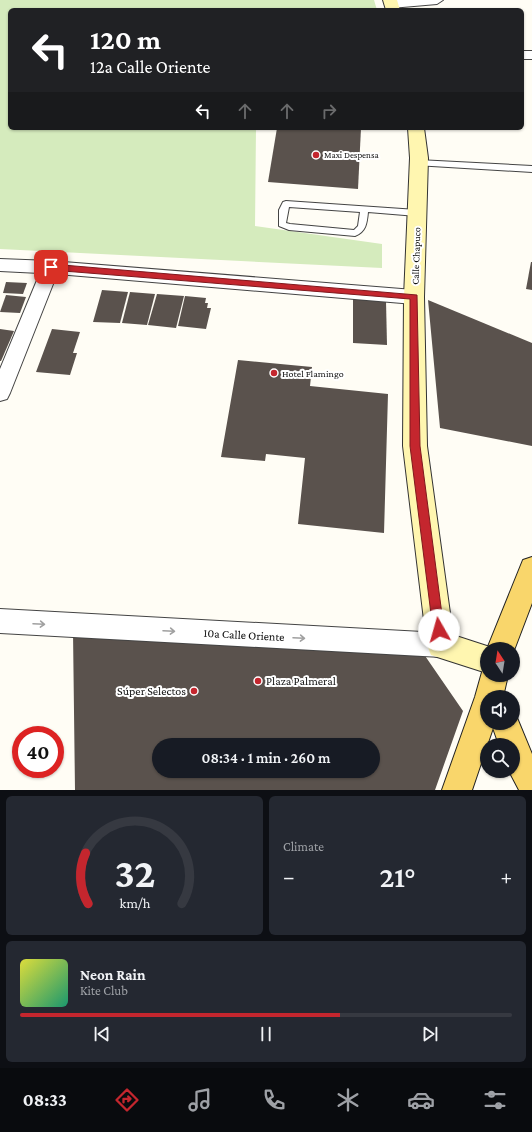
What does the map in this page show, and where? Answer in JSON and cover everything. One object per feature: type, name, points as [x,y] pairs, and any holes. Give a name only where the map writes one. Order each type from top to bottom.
[{"type":"main road","points":[[504,642],[532,569]]},
{"type":"main road","points":[[457,790],[480,724]]},
{"type":"main road","points":[[508,730],[522,766],[532,783]]},
{"type":"street","points":[[391,5],[437,0]]},
{"type":"street","name":"Calle Chapuco","points":[[416,130],[418,162],[414,297],[415,446],[441,646]]},
{"type":"street","points":[[0,265],[51,267],[414,297]]},
{"type":"street","points":[[0,393],[51,267]]},
{"type":"street","name":"10a Calle Oriente","points":[[0,621],[441,646],[480,657]]},
{"type":"lane","points":[[418,162],[532,169]]},
{"type":"lane","points":[[364,210],[363,225],[360,230],[355,233],[289,227],[282,224],[283,210],[286,204],[417,213]]},
{"type":"green space","points":[[0,0],[374,0],[376,8],[8,8],[8,130],[256,130],[255,226],[382,244],[382,268],[0,249]]},
{"type":"building","name":"Maxi Despensa","points":[[277,130],[361,130],[358,189],[268,182]]},
{"type":"building","points":[[532,262],[532,290],[526,289]]},
{"type":"building","points":[[6,282],[27,283],[23,294],[3,293]]},
{"type":"building","points":[[102,290],[128,292],[120,323],[93,322]]},
{"type":"building","points":[[130,292],[155,294],[147,325],[122,323]]},
{"type":"building","points":[[157,294],[184,296],[176,328],[148,325]]},
{"type":"building","points":[[6,295],[26,297],[20,313],[0,312]]},
{"type":"building","points":[[185,296],[206,298],[205,303],[208,303],[207,308],[211,308],[206,329],[178,326]]},
{"type":"building","points":[[353,299],[386,301],[387,345],[353,343]]},
{"type":"building","points":[[428,300],[532,343],[532,446],[440,428]]},
{"type":"building","points":[[0,329],[14,331],[1,361],[0,361]]},
{"type":"building","points":[[52,329],[80,332],[73,353],[77,353],[70,375],[36,372]]},
{"type":"building","points":[[238,360],[312,367],[310,386],[388,394],[384,533],[298,524],[305,458],[266,454],[265,461],[221,457]]},
{"type":"building","name":"Plaza Palmeral","points":[[73,632],[421,650],[463,711],[435,790],[75,790]]},
{"type":"place","name":"Maxi Despensa","points":[[316,155]]},
{"type":"place","name":"Hotel Flamingo","points":[[274,373]]},
{"type":"place","name":"Plaza Palmeral","points":[[258,681]]},
{"type":"place","name":"Súper Selectos","points":[[194,691]]},
{"type":"route","points":[[51,267],[414,297],[415,446],[439,630]]}]
